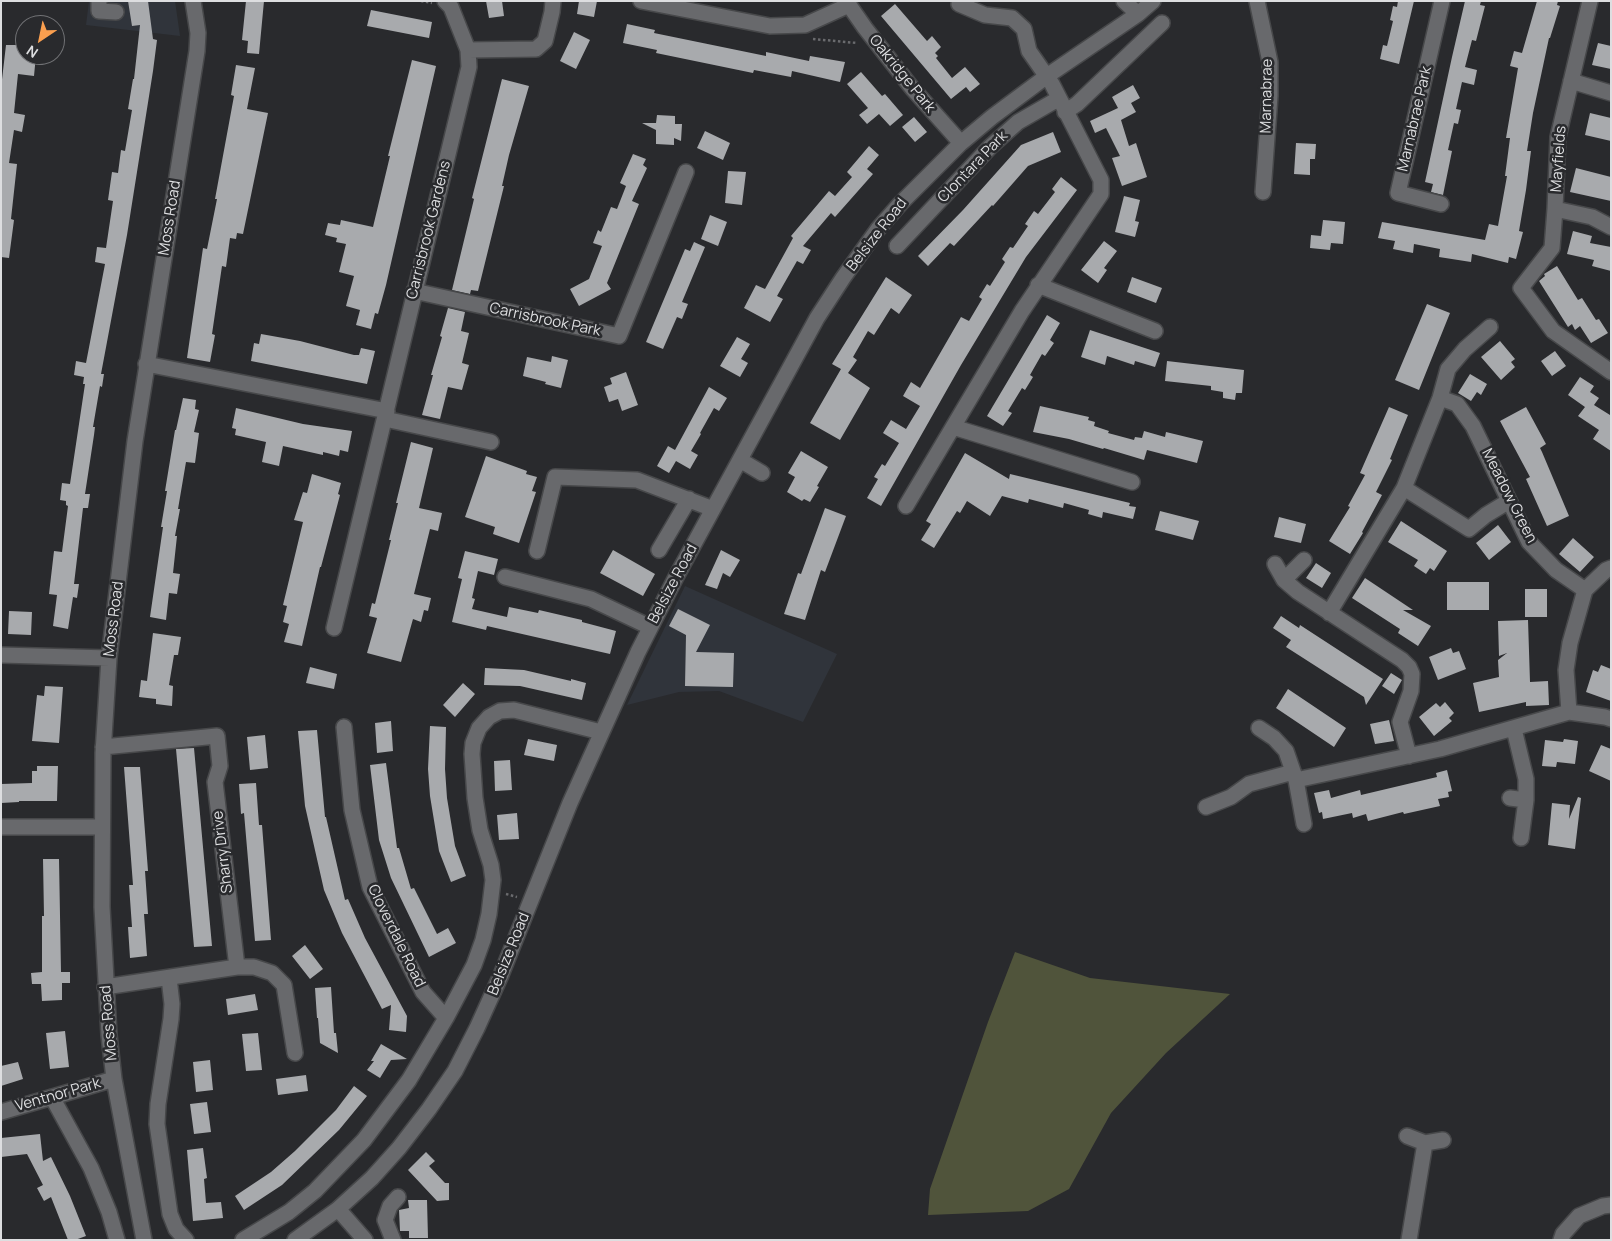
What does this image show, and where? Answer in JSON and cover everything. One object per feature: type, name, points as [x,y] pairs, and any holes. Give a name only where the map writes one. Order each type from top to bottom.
[{"type":"street","points":[[99,1],[99,11],[116,12]]},
{"type":"street","name":"Moss Road","points":[[144,1240],[114,1079],[105,987],[101,827],[103,747],[109,658],[135,441],[197,51],[198,33],[193,1]]},
{"type":"street","points":[[445,1],[450,7],[468,50],[536,49],[545,40],[553,1]]},
{"type":"street","points":[[641,1],[770,26],[805,25],[849,3]]},
{"type":"street","points":[[1124,1],[1138,14]]},
{"type":"street","name":"Belsize Road","points":[[295,1240],[338,1209],[372,1178],[399,1148],[455,1071],[501,975],[601,732],[650,628],[817,318],[843,278],[878,229],[900,204],[961,143],[1046,76],[1138,14],[1153,1]]},
{"type":"street","name":"Marnabrae","points":[[1257,1],[1270,62],[1270,96],[1263,192]]},
{"type":"street","name":"Marnabrae Park","points":[[1441,204],[1398,193],[1442,1]]},
{"type":"street","name":"Mayfields","points":[[1590,1],[1558,137],[1556,209],[1552,248],[1521,288],[1553,331],[1611,372]]},
{"type":"street","name":"Oakridge Park","points":[[849,3],[912,88],[961,143]]},
{"type":"street","points":[[906,506],[1038,285],[1100,194],[1101,180],[1046,76],[1029,51],[1024,29],[1012,18],[985,14],[959,4]]},
{"type":"street","name":"Clontara Park","points":[[897,246],[990,147],[1018,122],[1062,105],[1077,104],[1162,23]]},
{"type":"street","name":"Carrisbrook Gardens","points":[[334,628],[469,67],[468,50]]},
{"type":"street","points":[[1571,81],[1611,93]]},
{"type":"street","name":"Carrisbrook Park","points":[[414,291],[619,336],[686,172]]},
{"type":"street","name":"Mayfields","points":[[1556,209],[1592,217],[1611,227]]},
{"type":"street","points":[[1038,285],[1155,331]]},
{"type":"street","points":[[1329,613],[1404,488],[1440,398],[1448,369],[1483,328]]},
{"type":"street","points":[[146,364],[386,415],[491,442]]},
{"type":"street","name":"Meadow Green","points":[[1440,398],[1457,404],[1473,426],[1529,542],[1556,570],[1585,590]]},
{"type":"street","points":[[953,427],[1132,482]]},
{"type":"street","points":[[740,460],[762,473]]},
{"type":"street","points":[[538,551],[556,477],[637,480],[713,509]]},
{"type":"street","points":[[1404,488],[1469,530],[1486,515],[1509,501]]},
{"type":"street","points":[[659,550],[689,499]]},
{"type":"street","points":[[1284,580],[1304,560]]},
{"type":"street","points":[[1275,564],[1284,580],[1298,592],[1410,667],[1412,674],[1411,691],[1400,722],[1409,756]]},
{"type":"street","points":[[1569,712],[1566,670],[1570,643],[1585,590],[1606,570],[1611,568]]},
{"type":"street","points":[[505,577],[591,600],[650,628]]},
{"type":"street","points":[[1,654],[109,658]]},
{"type":"street","points":[[243,1240],[289,1212],[309,1196],[364,1140],[409,1080],[446,1018],[474,965],[490,914],[493,880],[491,865],[480,830],[475,798],[472,754],[473,742],[479,728],[490,716],[500,711],[514,710],[601,732]]},
{"type":"street","points":[[1206,807],[1231,797],[1249,784],[1409,756],[1514,729],[1569,712],[1611,719]]},
{"type":"street","name":"Cloverdale Road","points":[[344,727],[352,810],[370,887],[423,992],[446,1018]]},
{"type":"street","points":[[1260,728],[1274,738],[1286,751],[1294,776],[1304,824]]},
{"type":"street","points":[[1514,729],[1526,779],[1526,800],[1521,838]]},
{"type":"street","name":"Sharry Drive","points":[[103,747],[217,736],[220,766],[215,782],[237,967]]},
{"type":"street","points":[[1510,798],[1526,800]]},
{"type":"street","points":[[1,827],[101,827]]},
{"type":"street","points":[[105,987],[237,967],[254,967],[272,973],[284,985],[295,1053]]},
{"type":"street","points":[[169,978],[172,1004],[171,1019],[158,1104],[157,1124],[170,1214],[176,1229],[186,1240]]},
{"type":"street","name":"Ventnor Park","points":[[1,1112],[114,1079]]},
{"type":"street","points":[[52,1097],[91,1168],[109,1212],[117,1240]]},
{"type":"street","points":[[1407,1136],[1425,1143],[1443,1140]]},
{"type":"street","points":[[1409,1240],[1425,1143]]},
{"type":"street","points":[[393,1240],[385,1220],[390,1206],[398,1197]]},
{"type":"street","points":[[1561,1240],[1563,1234],[1579,1216],[1603,1206],[1611,1205]]},
{"type":"street","points":[[338,1209],[365,1240]]},
{"type":"path","points":[[805,25],[813,39],[859,44],[876,41]]},
{"type":"path","points":[[492,891],[531,900]]},
{"type":"shaded area","points":[[89,1],[175,1],[180,36],[86,25]]},
{"type":"shaded area","points":[[685,586],[837,654],[803,722],[719,691],[679,692],[627,705]]},
{"type":"green space","points":[[1015,952],[1090,978],[1230,994],[1166,1053],[1111,1113],[1069,1189],[1028,1211],[928,1215],[930,1189],[988,1022]]},
{"type":"building","points":[[128,1],[148,1],[153,39],[157,40],[127,235],[101,374],[104,374],[93,427],[95,427],[85,494],[90,494],[88,508],[83,508],[74,584],[79,584],[77,598],[73,597],[68,629],[53,626],[57,595],[49,594],[54,551],[62,552],[68,506],[66,501],[60,500],[62,483],[70,484],[85,384],[83,384],[84,377],[74,375],[76,361],[86,363],[105,264],[95,262],[97,247],[106,248],[113,201],[108,200],[112,172],[118,173],[121,150],[125,151],[132,110],[128,109],[134,79],[140,25],[132,26]]},
{"type":"building","points":[[246,1],[264,1],[259,54],[247,53],[248,41],[242,40]]},
{"type":"building","points":[[486,1],[502,1],[504,16],[489,18]]},
{"type":"building","points":[[579,1],[597,1],[594,17],[577,14]]},
{"type":"building","points":[[1398,1],[1414,1],[1399,64],[1380,59],[1383,45],[1387,46],[1393,21],[1390,20],[1393,6],[1397,7]]},
{"type":"building","points":[[1465,1],[1481,1],[1480,5],[1485,6],[1476,41],[1472,40],[1465,67],[1477,70],[1474,85],[1462,82],[1456,109],[1461,110],[1458,124],[1454,123],[1448,150],[1452,151],[1443,195],[1431,192],[1433,184],[1425,182]]},
{"type":"building","points":[[1537,1],[1558,1],[1557,5],[1560,6],[1549,38],[1533,113],[1527,151],[1531,151],[1519,231],[1523,232],[1516,259],[1509,257],[1508,263],[1472,254],[1471,262],[1439,257],[1440,249],[1414,244],[1413,253],[1393,249],[1395,241],[1378,238],[1382,222],[1485,240],[1489,224],[1498,226],[1507,176],[1505,176],[1510,138],[1506,138],[1518,68],[1510,66],[1514,51],[1522,53]]},
{"type":"building","points":[[895,4],[927,41],[932,36],[941,47],[935,53],[938,56],[936,58],[952,78],[965,67],[980,84],[970,92],[966,87],[951,99],[881,16]]},
{"type":"building","points":[[371,10],[432,22],[429,38],[367,26]]},
{"type":"building","points":[[627,24],[655,30],[654,33],[766,56],[766,52],[809,61],[810,56],[845,62],[840,82],[792,71],[791,77],[754,70],[753,73],[656,53],[657,50],[623,43]]},
{"type":"building","points":[[574,32],[590,40],[576,69],[560,61]]},
{"type":"building","points":[[1598,43],[1611,46],[1611,69],[1592,65]]},
{"type":"building","points":[[6,45],[15,45],[15,65],[35,65],[34,76],[18,74],[14,113],[25,115],[22,132],[14,130],[9,163],[17,164],[11,219],[14,220],[9,258],[1,257],[1,88]]},
{"type":"building","points":[[412,60],[436,66],[386,285],[378,314],[375,313],[371,329],[356,325],[360,310],[346,306],[354,276],[339,272],[346,244],[336,242],[337,238],[325,235],[328,223],[340,225],[341,220],[373,227],[390,156],[388,156]]},
{"type":"building","points":[[236,65],[255,68],[247,109],[268,113],[243,234],[237,233],[236,239],[230,238],[226,267],[222,266],[212,334],[215,335],[210,362],[187,358],[203,248],[207,249],[217,199],[215,199],[234,96],[231,95]]},
{"type":"building","points":[[861,72],[882,96],[885,94],[903,115],[890,126],[879,114],[867,124],[859,115],[868,108],[847,84]]},
{"type":"building","points":[[502,79],[529,86],[509,155],[502,186],[504,186],[478,291],[471,290],[470,294],[452,290],[474,199],[472,198]]},
{"type":"building","points":[[1133,85],[1140,98],[1131,103],[1136,112],[1121,120],[1129,146],[1136,143],[1147,177],[1122,186],[1112,158],[1120,156],[1106,128],[1095,133],[1090,121],[1118,108],[1112,97]]},
{"type":"building","points":[[1590,113],[1611,118],[1611,141],[1585,135]]},
{"type":"building","points":[[657,115],[675,116],[675,124],[682,124],[681,141],[674,138],[674,145],[656,144],[656,130],[642,123],[656,123]]},
{"type":"building","points":[[914,117],[927,132],[915,142],[902,127]]},
{"type":"building","points":[[705,131],[730,143],[723,160],[697,148]]},
{"type":"building","points":[[1053,132],[1061,152],[1028,166],[954,246],[950,243],[928,266],[918,256],[963,210],[1021,145]]},
{"type":"building","points":[[1296,143],[1316,144],[1315,159],[1310,159],[1310,175],[1294,174]]},
{"type":"building","points":[[869,146],[879,155],[867,169],[873,174],[835,217],[831,213],[803,246],[811,250],[803,264],[797,261],[777,296],[783,299],[770,322],[744,308],[756,285],[765,289],[793,238],[791,236],[829,191],[835,196],[852,177],[847,172]]},
{"type":"building","points":[[633,154],[646,159],[643,165],[647,168],[632,201],[639,204],[607,283],[611,289],[579,306],[570,289],[589,279],[602,246],[593,243],[598,230],[601,232],[611,207],[617,209],[626,186],[620,183]]},
{"type":"building","points":[[1576,168],[1611,177],[1611,201],[1570,192]]},
{"type":"building","points":[[728,171],[746,172],[742,205],[725,203]]},
{"type":"building","points":[[1061,177],[1077,190],[1026,257],[961,365],[881,506],[867,498],[878,479],[874,477],[882,464],[885,466],[899,443],[883,433],[891,420],[906,429],[920,406],[903,396],[911,382],[920,388],[961,317],[969,321],[982,299],[979,297],[987,284],[990,286],[1005,262],[1002,259],[1010,247],[1013,248],[1028,226],[1025,224],[1034,211],[1038,214],[1055,192],[1052,189]]},
{"type":"building","points":[[1124,196],[1140,200],[1135,221],[1139,222],[1135,237],[1115,232]]},
{"type":"building","points":[[710,215],[727,222],[718,246],[701,239]]},
{"type":"building","points":[[1323,220],[1345,222],[1343,244],[1331,243],[1330,250],[1310,248],[1311,235],[1321,236]]},
{"type":"building","points":[[1573,231],[1592,236],[1590,243],[1611,247],[1611,271],[1592,266],[1594,260],[1567,254]]},
{"type":"building","points":[[1104,241],[1117,251],[1104,268],[1107,270],[1098,283],[1081,270]]},
{"type":"building","points":[[694,242],[705,247],[682,302],[688,304],[682,319],[677,317],[663,349],[646,342],[685,249],[690,251]]},
{"type":"building","points":[[1557,266],[1578,300],[1582,298],[1596,320],[1599,319],[1608,333],[1591,343],[1580,326],[1575,330],[1572,324],[1568,327],[1539,281],[1545,276],[1544,274]]},
{"type":"building","points":[[886,277],[912,295],[899,314],[891,308],[874,335],[868,331],[853,357],[857,360],[848,373],[870,388],[840,440],[810,423],[841,369],[832,364]]},
{"type":"building","points":[[1132,277],[1162,288],[1156,303],[1127,292]]},
{"type":"building","points":[[1427,304],[1450,313],[1419,390],[1395,380]]},
{"type":"building","points":[[448,308],[465,312],[461,331],[469,333],[462,363],[469,365],[462,390],[448,387],[440,419],[422,415]]},
{"type":"building","points":[[1047,315],[1060,323],[1050,340],[1054,343],[1045,356],[1042,354],[1030,375],[1033,377],[1025,390],[1022,388],[1008,411],[1012,413],[1003,426],[987,416]]},
{"type":"building","points":[[1090,330],[1160,353],[1155,367],[1135,361],[1134,365],[1107,356],[1105,365],[1081,357]]},
{"type":"building","points":[[261,334],[300,341],[354,355],[359,355],[361,348],[375,351],[367,384],[251,361],[254,343],[259,344]]},
{"type":"building","points":[[737,337],[750,344],[741,359],[748,363],[740,377],[720,366]]},
{"type":"building","points":[[1500,341],[1515,359],[1511,362],[1515,367],[1501,380],[1481,357]]},
{"type":"building","points":[[1555,351],[1566,366],[1552,376],[1541,361]]},
{"type":"building","points":[[552,356],[568,360],[561,388],[523,376],[527,357],[551,362]]},
{"type":"building","points":[[1167,361],[1244,370],[1242,393],[1236,393],[1235,400],[1223,398],[1223,392],[1211,390],[1211,386],[1165,381]]},
{"type":"building","points":[[626,372],[638,405],[622,411],[618,399],[609,402],[604,387],[612,384],[610,378]]},
{"type":"building","points":[[1470,374],[1487,384],[1481,395],[1477,392],[1471,401],[1458,393]]},
{"type":"building","points":[[1580,377],[1594,386],[1590,392],[1599,398],[1594,405],[1610,415],[1611,413],[1611,451],[1593,439],[1599,430],[1578,416],[1585,407],[1568,395]]},
{"type":"building","points":[[709,387],[727,398],[719,411],[714,408],[700,433],[691,451],[698,455],[690,469],[676,461],[669,473],[657,466],[668,446],[675,450]]},
{"type":"building","points":[[183,398],[196,400],[195,409],[199,410],[194,432],[199,433],[195,463],[186,462],[178,509],[180,509],[175,536],[177,536],[173,573],[180,574],[177,594],[169,593],[166,620],[150,617],[163,527],[161,527],[167,491],[165,491],[175,430]]},
{"type":"building","points":[[1040,406],[1089,417],[1088,420],[1095,422],[1094,426],[1109,431],[1108,433],[1134,440],[1135,437],[1142,438],[1144,431],[1165,437],[1166,432],[1203,441],[1197,463],[1147,450],[1144,460],[1069,439],[1033,432]]},
{"type":"building","points":[[1389,407],[1408,415],[1390,459],[1392,460],[1376,492],[1382,495],[1350,554],[1329,541],[1350,507],[1348,506],[1365,475],[1360,473]]},
{"type":"building","points":[[1526,407],[1546,444],[1540,448],[1569,516],[1547,526],[1526,479],[1530,477],[1500,421]]},
{"type":"building","points":[[236,408],[303,424],[352,431],[348,452],[340,450],[339,456],[323,452],[323,455],[283,446],[279,466],[262,462],[266,442],[235,435],[236,429],[232,428]]},
{"type":"building","points":[[411,442],[433,448],[419,508],[442,513],[438,531],[430,529],[414,594],[431,598],[428,611],[424,610],[421,622],[413,619],[401,662],[367,653],[377,618],[369,616],[372,603],[375,604],[391,540],[389,540],[398,503],[396,503]]},
{"type":"building","points":[[801,451],[828,467],[810,502],[804,499],[802,501],[787,492],[795,477],[788,473]]},
{"type":"building","points":[[965,453],[1009,479],[1010,474],[1130,503],[1129,506],[1136,507],[1133,519],[1103,512],[1102,518],[1088,514],[1089,510],[1064,503],[1063,508],[1029,499],[1028,503],[1002,496],[990,516],[967,501],[960,513],[957,511],[934,548],[921,540],[931,524],[926,521]]},
{"type":"building","points":[[486,456],[527,471],[526,474],[537,477],[532,491],[536,492],[519,543],[493,534],[495,527],[465,517]]},
{"type":"building","points":[[312,474],[341,483],[338,494],[340,495],[320,567],[302,646],[284,642],[289,624],[283,622],[287,606],[283,605],[303,522],[294,520],[303,492],[307,493]]},
{"type":"building","points":[[825,508],[846,516],[825,572],[821,570],[805,620],[784,614],[798,573],[801,574]]},
{"type":"building","points":[[1160,511],[1199,521],[1193,540],[1155,530]]},
{"type":"building","points":[[1279,517],[1306,524],[1301,543],[1274,537]]},
{"type":"building","points":[[1401,521],[1447,551],[1434,571],[1430,568],[1426,574],[1414,566],[1418,560],[1388,542]]},
{"type":"building","points":[[1498,525],[1511,542],[1489,560],[1476,543]]},
{"type":"building","points":[[1573,538],[1594,557],[1580,572],[1559,554]]},
{"type":"building","points":[[613,550],[655,574],[643,596],[600,573]]},
{"type":"building","points":[[721,550],[740,560],[730,577],[723,573],[717,589],[705,585]]},
{"type":"building","points":[[465,551],[498,559],[494,575],[478,571],[472,598],[475,599],[472,609],[507,617],[509,607],[538,613],[539,610],[582,620],[582,622],[616,631],[610,654],[487,626],[486,630],[452,622],[462,579],[458,578]]},
{"type":"building","points":[[1316,563],[1331,573],[1322,588],[1306,578]]},
{"type":"building","points":[[1365,578],[1413,610],[1403,610],[1431,626],[1418,646],[1398,633],[1400,629],[1352,598]]},
{"type":"building","points":[[1447,582],[1489,582],[1489,610],[1447,610]]},
{"type":"building","points":[[1525,589],[1547,589],[1547,617],[1525,617]]},
{"type":"building","points":[[678,609],[710,625],[696,652],[734,653],[733,687],[685,686],[686,635],[669,626]]},
{"type":"building","points":[[9,611],[32,612],[31,635],[8,634]]},
{"type":"building","points":[[1281,616],[1299,628],[1300,625],[1383,679],[1366,705],[1364,697],[1286,647],[1291,640],[1273,628]]},
{"type":"building","points":[[1528,620],[1530,682],[1548,681],[1549,705],[1526,706],[1526,702],[1479,712],[1473,683],[1499,677],[1498,660],[1507,653],[1499,656],[1498,621]]},
{"type":"building","points":[[153,633],[181,637],[178,655],[174,655],[169,685],[173,686],[172,706],[156,704],[156,699],[139,697],[141,680],[147,681]]},
{"type":"building","points":[[1451,648],[1453,653],[1459,651],[1466,669],[1438,680],[1429,657]]},
{"type":"building","points":[[1601,665],[1611,669],[1611,701],[1586,692],[1593,670],[1598,672]]},
{"type":"building","points":[[310,667],[337,674],[334,689],[306,683]]},
{"type":"building","points":[[485,668],[524,670],[586,683],[582,700],[520,686],[484,685]]},
{"type":"building","points":[[1391,673],[1402,680],[1394,694],[1382,686]]},
{"type":"building","points":[[463,683],[475,694],[455,717],[443,705]]},
{"type":"building","points":[[45,686],[63,687],[59,743],[32,741],[37,695],[44,696]]},
{"type":"building","points":[[1288,689],[1346,728],[1334,747],[1276,708]]},
{"type":"building","points":[[1445,702],[1454,713],[1449,718],[1452,721],[1434,736],[1419,717],[1436,703],[1440,707]]},
{"type":"building","points":[[1389,720],[1394,741],[1375,744],[1370,724]]},
{"type":"building","points":[[391,721],[393,751],[377,753],[375,723]]},
{"type":"building","points":[[430,726],[446,727],[445,769],[447,798],[455,846],[466,876],[451,882],[439,851],[430,796],[428,769]]},
{"type":"building","points":[[317,730],[325,817],[345,900],[348,899],[365,938],[407,1016],[406,1032],[389,1030],[391,1005],[382,1009],[342,933],[324,890],[305,806],[298,731]]},
{"type":"building","points":[[265,735],[268,768],[250,770],[247,737]]},
{"type":"building","points":[[528,739],[557,745],[554,761],[524,755]]},
{"type":"building","points":[[1564,739],[1578,741],[1575,764],[1557,762],[1556,767],[1542,766],[1545,740],[1563,742]]},
{"type":"building","points":[[1601,745],[1611,749],[1611,781],[1589,771]]},
{"type":"building","points":[[194,748],[212,946],[194,947],[176,749]]},
{"type":"building","points":[[510,760],[512,790],[495,791],[494,761]]},
{"type":"building","points":[[386,763],[397,848],[399,848],[411,889],[414,888],[437,934],[448,928],[456,943],[429,957],[391,878],[379,840],[370,765]]},
{"type":"building","points":[[37,766],[58,766],[57,801],[1,803],[1,784],[32,783],[32,771],[37,771]]},
{"type":"building","points":[[124,767],[140,767],[148,871],[145,871],[148,914],[144,914],[147,956],[130,958],[128,927],[132,927],[129,885],[133,885]]},
{"type":"building","points":[[1447,770],[1452,791],[1448,792],[1449,797],[1438,799],[1440,806],[1404,814],[1403,812],[1368,821],[1366,814],[1353,818],[1352,813],[1323,819],[1322,812],[1319,813],[1314,793],[1329,790],[1331,798],[1360,790],[1361,795],[1437,777],[1436,773]]},
{"type":"building","points":[[256,783],[259,825],[262,825],[271,940],[255,941],[244,813],[241,814],[239,784]]},
{"type":"building","points":[[1578,797],[1581,798],[1575,849],[1548,845],[1552,803],[1570,805],[1569,819]]},
{"type":"building","points":[[517,813],[519,839],[499,840],[497,815]]},
{"type":"building","points":[[43,859],[59,859],[61,972],[70,972],[70,983],[62,983],[62,1000],[42,1001],[41,984],[32,984],[31,973],[42,972],[42,916],[44,916]]},
{"type":"building","points":[[305,945],[323,969],[310,979],[292,956]]},
{"type":"building","points":[[331,987],[334,1033],[336,1033],[338,1053],[320,1043],[317,1018],[315,988]]},
{"type":"building","points":[[255,994],[258,1010],[228,1015],[226,999]]},
{"type":"building","points":[[65,1031],[69,1067],[50,1069],[46,1033]]},
{"type":"building","points":[[258,1033],[262,1070],[246,1071],[242,1034]]},
{"type":"building","points":[[381,1044],[407,1059],[391,1060],[380,1078],[367,1070],[374,1061],[371,1061]]},
{"type":"building","points":[[210,1060],[213,1090],[196,1092],[193,1062]]},
{"type":"building","points":[[18,1062],[23,1079],[1,1086],[1,1066]]},
{"type":"building","points":[[306,1075],[308,1091],[278,1095],[276,1079]]},
{"type":"building","points":[[354,1086],[367,1096],[339,1130],[282,1185],[244,1210],[235,1196],[271,1172],[295,1151],[336,1110]]},
{"type":"building","points":[[207,1102],[211,1132],[194,1134],[190,1104]]},
{"type":"building","points":[[40,1134],[43,1161],[51,1157],[70,1196],[86,1236],[75,1240],[68,1240],[51,1197],[44,1201],[37,1188],[43,1185],[27,1154],[1,1157],[1,1138]]},
{"type":"building","points":[[203,1148],[207,1178],[204,1179],[206,1203],[221,1202],[223,1218],[193,1221],[187,1150]]},
{"type":"building","points":[[426,1152],[435,1161],[429,1166],[445,1183],[449,1183],[449,1200],[437,1201],[408,1170]]},
{"type":"building","points":[[408,1200],[427,1200],[428,1238],[409,1238],[409,1231],[400,1231],[399,1210],[409,1208]]}]
